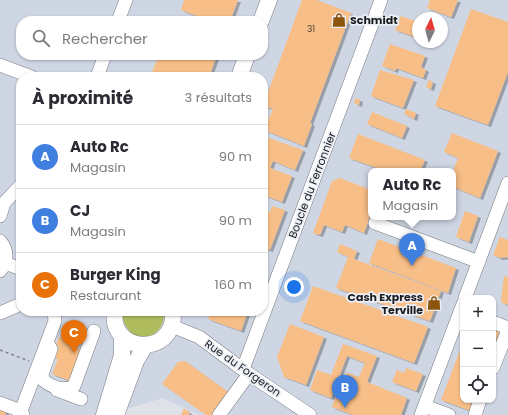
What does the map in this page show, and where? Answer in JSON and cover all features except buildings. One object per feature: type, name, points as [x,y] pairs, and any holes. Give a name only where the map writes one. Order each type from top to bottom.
[{"type":"main road","points":[[252,16],[258,0]]},
{"type":"main road","points":[[262,16],[269,0]]},
{"type":"main road","points":[[230,72],[234,60]]},
{"type":"main road","points":[[241,72],[246,60]]},
{"type":"main road","points":[[104,415],[122,355],[122,336],[115,322],[115,316]]},
{"type":"main road","points":[[122,336],[137,345],[145,346],[162,340],[173,319]]},
{"type":"main road","points":[[116,415],[136,361],[145,346]]},
{"type":"street","points":[[120,16],[126,0]]},
{"type":"street","name":"Boucle du Ferronnier","points":[[268,311],[381,0]]},
{"type":"street","points":[[99,72],[103,60]]},
{"type":"street","points":[[0,65],[19,72]]},
{"type":"street","points":[[466,295],[508,183]]},
{"type":"street","points":[[0,216],[4,203],[16,190]]},
{"type":"street","points":[[375,223],[479,262]]},
{"type":"street","points":[[0,241],[6,253],[3,267],[16,268]]},
{"type":"street","points":[[0,313],[16,306]]},
{"type":"street","points":[[449,415],[423,410],[460,314]]},
{"type":"street","points":[[0,403],[22,413],[32,381],[55,321],[54,316]]},
{"type":"street","name":"Boucle du Ferronnier","points":[[220,415],[246,372],[266,316]]},
{"type":"street","name":"Rue du Forgeron","points":[[173,319],[246,372],[310,415]]},
{"type":"street","points":[[493,367],[508,329],[496,323]]},
{"type":"street","points":[[47,342],[51,349],[42,374],[43,380],[50,386],[61,389],[70,388],[74,386],[94,331]]},
{"type":"street","points":[[32,381],[80,399]]},
{"type":"street","points":[[474,415],[479,403]]},
{"type":"path","points":[[0,350],[38,365]]},
{"type":"shaded area","points":[[0,0],[508,0],[508,415],[199,415],[163,398],[107,415],[0,415]]},
{"type":"green space","points":[[123,316],[164,316],[163,322],[159,330],[152,335],[144,337],[137,336],[130,331],[124,323]]},
{"type":"place","name":"Schmidt","points":[[339,20]]},
{"type":"place","name":"Auto Rc","points":[[412,266]]},
{"type":"place","name":"Cash Express Terville","points":[[434,303]]},
{"type":"place","name":"Burger King","points":[[74,353]]},
{"type":"place","name":"CJ","points":[[345,408]]}]
